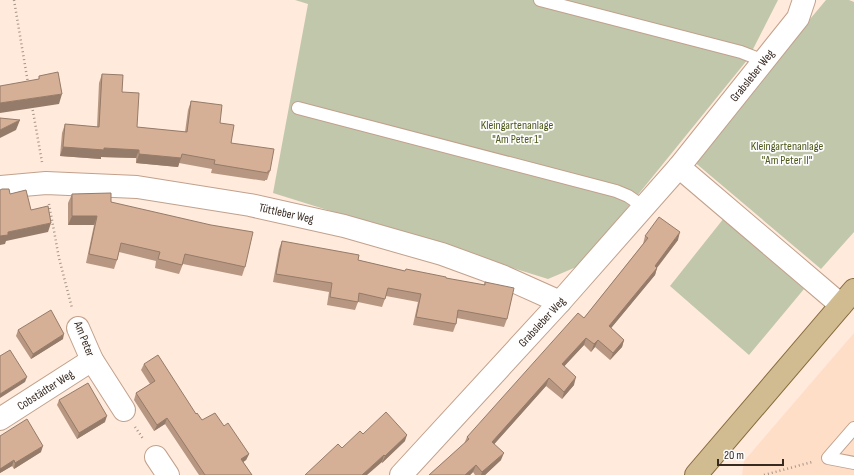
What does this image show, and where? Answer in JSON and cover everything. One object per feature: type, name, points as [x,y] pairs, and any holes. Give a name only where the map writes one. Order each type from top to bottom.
[{"type":"main road","points":[[696,475],[847,298]]},
{"type":"street","name":"Grabsleber Weg","points":[[401,475],[560,302],[679,167],[798,18],[804,0]]},
{"type":"street","points":[[679,167],[847,298]]},
{"type":"street","name":"Tüttleber Weg","points":[[0,187],[46,183],[137,187],[250,205],[336,224],[442,254],[502,276],[560,302]]},
{"type":"street","name":"Am Peter","points":[[78,328],[92,360],[124,410]]},
{"type":"street","name":"Cobstädter Weg","points":[[0,419],[92,360]]},
{"type":"street","points":[[156,457],[168,475]]},
{"type":"lane","points":[[540,0],[741,52],[764,62]]},
{"type":"lane","points":[[298,108],[616,191],[628,196],[644,207]]},
{"type":"lane","points":[[828,458],[854,428]]},
{"type":"lane","points":[[828,458],[854,462]]},
{"type":"path","points":[[14,0],[30,91]]},
{"type":"path","name":"Am Peter","points":[[31,98],[59,258],[78,328]]},
{"type":"path","points":[[124,410],[156,457]]},
{"type":"path","points":[[764,475],[828,458]]},
{"type":"shaded area","points":[[854,333],[854,475],[742,475],[744,461]]},
{"type":"green space","name":"Kleingartenanlage \"Am Peter 1\"","points":[[295,0],[778,0],[748,59],[581,265],[548,279],[273,193],[308,4]]},
{"type":"green space","name":"Kleingartenanlage \"Am Peter II\"","points":[[826,0],[849,0],[854,2],[854,232],[821,269],[692,160]]},
{"type":"green space","points":[[724,218],[804,289],[749,355],[670,286]]},
{"type":"building","points":[[58,72],[62,94],[0,103],[0,86],[39,79],[39,76]]},
{"type":"building","points":[[102,74],[123,75],[122,92],[139,93],[137,127],[187,132],[191,101],[222,105],[220,123],[234,125],[231,143],[274,149],[270,171],[268,171],[268,173],[214,164],[215,160],[182,154],[181,158],[139,154],[139,150],[104,148],[104,150],[63,147],[65,124],[99,127]]},
{"type":"building","points":[[0,118],[20,120],[0,130]]},
{"type":"building","points":[[9,189],[10,194],[26,190],[31,210],[48,206],[51,223],[8,232],[8,235],[0,236],[0,190]]},
{"type":"building","points":[[111,193],[111,202],[211,225],[253,232],[245,267],[185,254],[182,265],[158,259],[160,252],[121,243],[117,260],[89,254],[97,216],[72,216],[72,194]]},
{"type":"building","points":[[659,217],[680,232],[655,266],[657,268],[609,326],[624,340],[613,353],[598,340],[594,344],[586,338],[562,364],[576,377],[564,392],[549,378],[492,442],[504,453],[482,472],[476,465],[465,475],[429,475],[469,439],[467,437],[578,313],[584,318],[648,238],[645,236]]},
{"type":"building","points":[[282,241],[359,255],[358,260],[405,271],[406,269],[485,285],[485,282],[514,288],[507,319],[458,310],[456,324],[416,317],[421,294],[388,288],[385,299],[359,293],[358,302],[330,297],[332,283],[276,274]]},
{"type":"building","points":[[51,310],[64,334],[33,354],[18,330]]},
{"type":"building","points":[[10,350],[27,377],[0,394],[0,356]]},
{"type":"building","points":[[158,355],[196,414],[197,413],[202,420],[215,413],[224,426],[228,423],[249,454],[241,459],[252,475],[205,475],[167,418],[157,425],[136,393],[155,381],[144,364]]},
{"type":"building","points":[[88,383],[107,416],[79,433],[59,400]]},
{"type":"building","points":[[386,412],[407,435],[362,475],[305,475],[338,444],[342,448],[360,431],[363,434]]},
{"type":"building","points":[[27,419],[43,446],[15,463],[14,460],[0,469],[0,436]]}]
